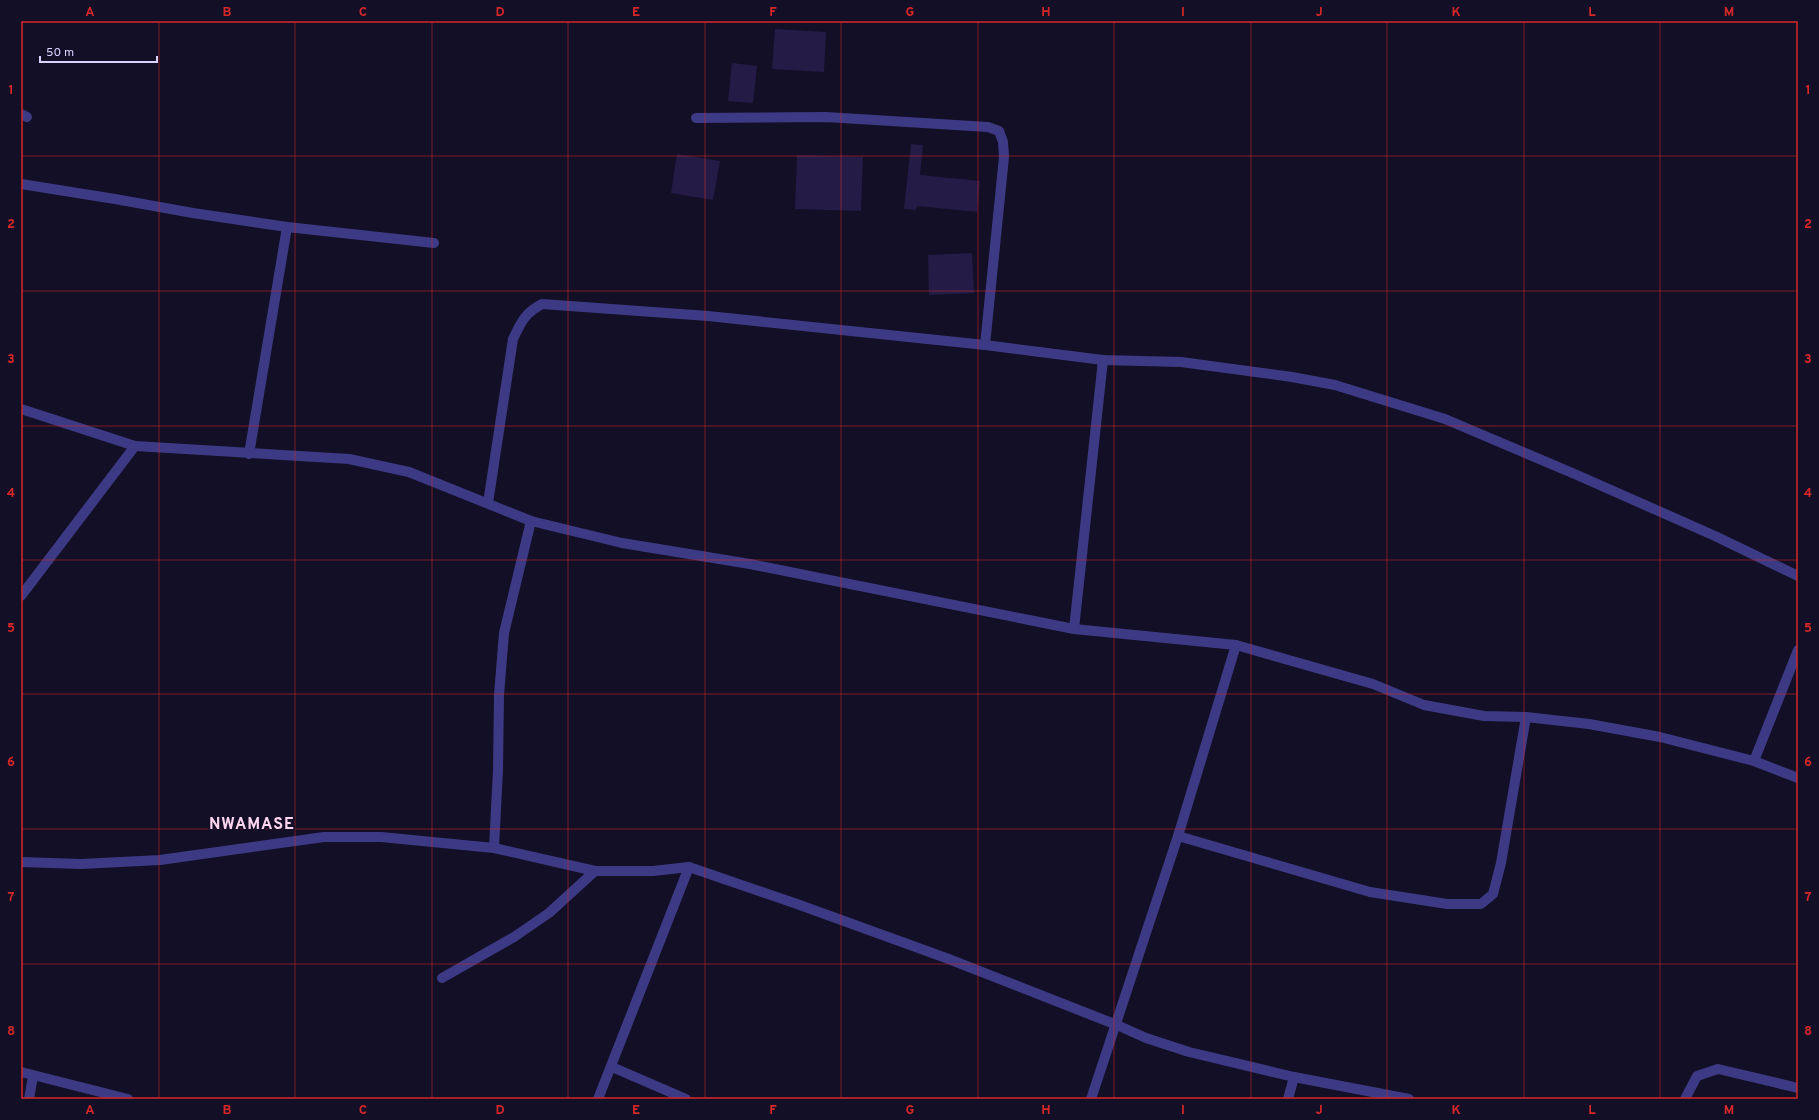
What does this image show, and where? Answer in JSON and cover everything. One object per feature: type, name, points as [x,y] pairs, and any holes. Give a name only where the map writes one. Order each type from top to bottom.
[{"type":"street","points":[[696,118],[826,117],[988,127],[999,131],[1003,142],[1004,157],[986,345]]},
{"type":"street","points":[[21,184],[287,227],[434,243]]},
{"type":"street","points":[[248,454],[287,227]]},
{"type":"street","points":[[488,502],[513,339],[520,324],[529,311],[542,304],[716,317],[986,345],[1103,360],[1181,362],[1292,377],[1335,385],[1445,419],[1715,536],[1798,576]]},
{"type":"street","points":[[1074,629],[1103,360]]},
{"type":"street","points":[[21,409],[135,446],[349,459],[409,472],[488,502],[531,521],[622,543],[750,564],[1074,629],[1236,645],[1372,684],[1424,705],[1484,716],[1526,717],[1589,724],[1660,737],[1754,760],[1798,778]]},
{"type":"street","points":[[21,596],[135,446]]},
{"type":"street","points":[[494,848],[498,770],[499,695],[504,633],[531,521]]},
{"type":"street","points":[[1091,1099],[1178,836],[1236,645]]},
{"type":"street","points":[[1754,760],[1798,650]]},
{"type":"street","points":[[1178,836],[1370,892],[1447,904],[1481,904],[1493,894],[1501,863],[1526,717]]},
{"type":"street","points":[[21,862],[82,864],[160,860],[324,837],[381,837],[494,848],[595,870],[653,871],[689,867],[946,958],[1117,1024],[1146,1038],[1189,1052],[1294,1078],[1409,1099]]},
{"type":"street","points":[[598,1099],[612,1067],[689,867]]},
{"type":"street","points":[[442,978],[514,937],[549,913],[595,870]]},
{"type":"street","points":[[612,1067],[686,1099]]},
{"type":"street","points":[[1685,1099],[1697,1076],[1718,1070],[1798,1088]]},
{"type":"street","points":[[21,1072],[128,1099]]},
{"type":"street","points":[[29,1099],[33,1076]]},
{"type":"street","points":[[1288,1099],[1294,1078]]},
{"type":"building","points":[[775,29],[826,32],[824,72],[772,69]]},
{"type":"building","points":[[732,63],[757,66],[753,103],[728,101]]},
{"type":"building","points":[[911,144],[923,145],[920,175],[980,181],[977,212],[917,206],[916,210],[904,209]]},
{"type":"building","points":[[677,154],[720,161],[713,200],[671,193]]},
{"type":"building","points":[[797,155],[863,157],[861,211],[795,209]]},
{"type":"building","points":[[972,253],[974,293],[929,295],[928,255]]},
{"type":"district","name":"NWAMASE","points":[[252,825]]}]
